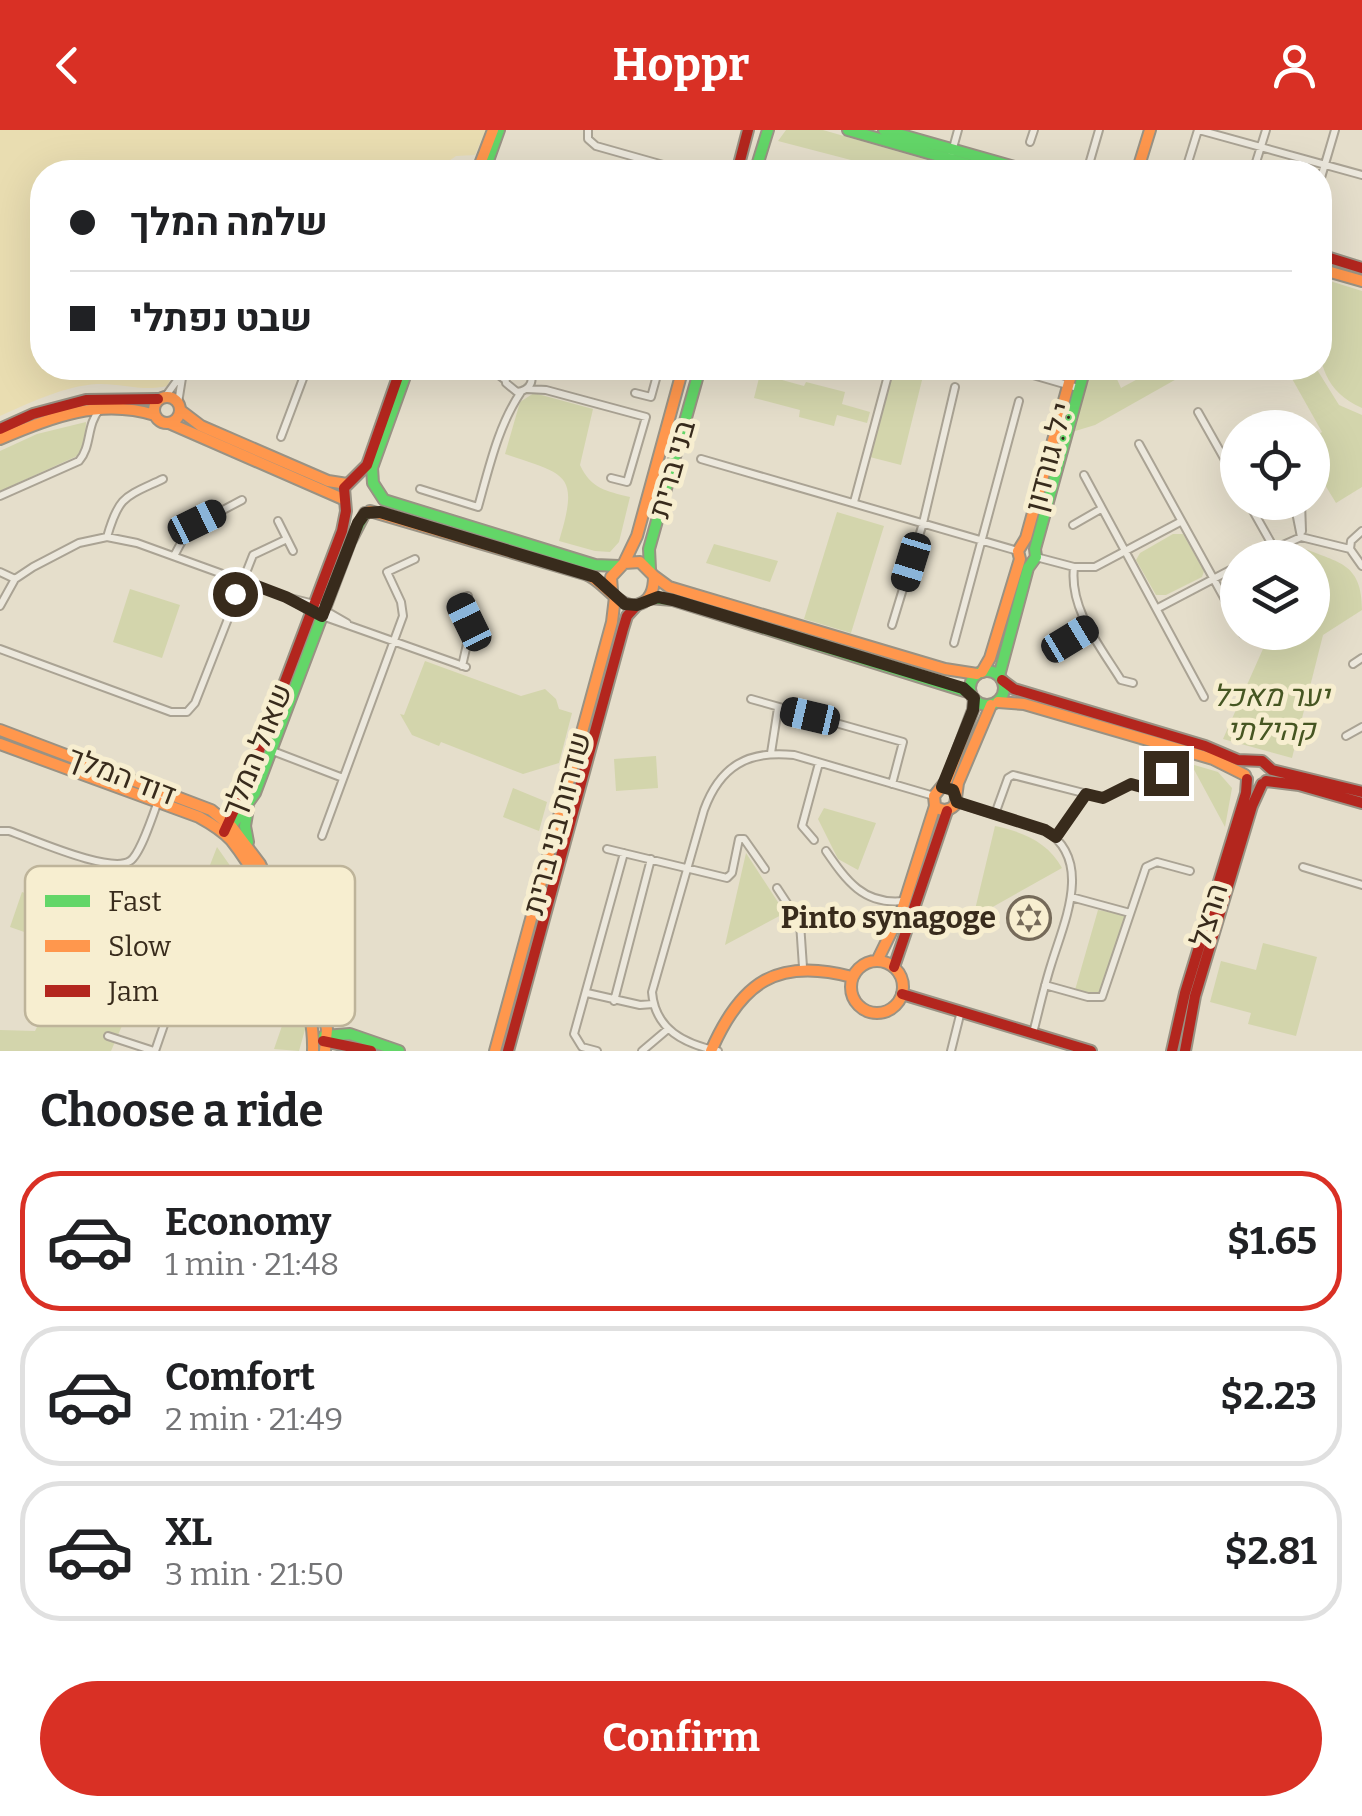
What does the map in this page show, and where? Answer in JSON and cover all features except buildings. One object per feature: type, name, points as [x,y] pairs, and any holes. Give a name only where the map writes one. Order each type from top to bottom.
[{"type":"main road","points":[[485,160],[496,130]]},
{"type":"main road","points":[[740,160],[748,130]]},
{"type":"main road","points":[[759,160],[768,130]]},
{"type":"main road","points":[[848,130],[975,160]]},
{"type":"main road","points":[[884,130],[964,160]]},
{"type":"main road","points":[[1141,160],[1150,130]]},
{"type":"main road","points":[[1332,259],[1362,268]]},
{"type":"main road","points":[[1332,272],[1362,281]]},
{"type":"main road","points":[[344,502],[350,481],[367,466],[399,380]]},
{"type":"main road","points":[[368,512],[377,504],[372,468],[400,380]]},
{"type":"main road","name":"בני ברית","points":[[622,564],[637,536],[681,380]]},
{"type":"main road","name":"בני ברית","points":[[652,574],[649,549],[697,380]]},
{"type":"main road","name":"י.ל. גורדון","points":[[1001,678],[1027,554],[1073,380]]},
{"type":"main road","points":[[1073,386],[1077,380]]},
{"type":"main road","points":[[162,398],[154,405],[159,420],[344,502],[354,512],[368,512],[595,577],[625,604],[637,605],[649,598],[654,588],[652,574]]},
{"type":"main road","points":[[0,429],[33,414],[86,400],[162,398],[201,426],[328,481],[364,478],[396,506],[595,565],[640,562],[669,587],[945,669],[1001,678],[1014,689],[1250,762],[1262,761],[1269,768],[1362,792]]},
{"type":"main road","points":[[169,422],[178,417],[179,407]]},
{"type":"main road","points":[[0,439],[58,416],[100,409],[137,410],[155,415]]},
{"type":"main road","name":"שאול המלך","points":[[228,827],[244,803],[318,610],[342,532],[344,502]]},
{"type":"main road","name":"שאול המלך","points":[[318,610],[368,512]]},
{"type":"main road","name":"י.ל. גורדון","points":[[979,673],[990,658],[1027,554]]},
{"type":"main road","points":[[613,594],[611,577],[622,564]]},
{"type":"main road","name":"שדרות בני ברית","points":[[495,1050],[605,647],[613,594]]},
{"type":"main road","points":[[649,598],[673,600],[963,688],[982,704],[1024,704],[1213,759],[1252,784],[1299,785],[1362,803]]},
{"type":"main road","name":"שדרות בני ברית","points":[[508,1051],[623,629],[637,605]]},
{"type":"main road","points":[[878,961],[901,907],[937,796],[973,710],[971,683],[979,673]]},
{"type":"main road","points":[[894,967],[942,818],[953,802],[985,712],[1004,689],[1001,678]]},
{"type":"main road","name":"דוד המלך","points":[[0,730],[210,810],[250,848],[259,866]]},
{"type":"main road","name":"דוד המלך","points":[[0,744],[228,827],[248,866]]},
{"type":"main road","points":[[1246,777],[1250,762]]},
{"type":"main road","points":[[1185,1051],[1195,996],[1252,806],[1269,768]]},
{"type":"main road","name":"הרצל","points":[[1172,1051],[1185,992],[1246,793],[1246,777]]},
{"type":"main road","points":[[937,796],[953,802]]},
{"type":"main road","points":[[937,796],[953,802]]},
{"type":"main road","points":[[210,810],[244,803],[250,848]]},
{"type":"main road","points":[[878,961],[894,967],[902,979],[902,994],[894,1008],[871,1013],[856,1004],[850,986],[861,966],[878,961]]},
{"type":"main road","points":[[714,1050],[727,1012],[761,982],[802,967],[852,977]]},
{"type":"main road","points":[[902,994],[1091,1051]]},
{"type":"main road","points":[[334,1026],[372,1051]]},
{"type":"main road","points":[[326,1044],[351,1040]]},
{"type":"main road","points":[[326,1044],[351,1040],[399,1051]]},
{"type":"main road","name":"דוד המלך","points":[[314,1051],[326,1044]]},
{"type":"street","points":[[588,130],[588,139],[596,146],[646,160]]},
{"type":"street","points":[[951,155],[958,130]]},
{"type":"street","points":[[1030,142],[1034,130]]},
{"type":"street","points":[[1090,160],[1099,130]]},
{"type":"street","points":[[1189,160],[1198,130],[1301,160]]},
{"type":"street","points":[[1257,160],[1266,130]]},
{"type":"street","points":[[1326,160],[1335,130]]},
{"type":"street","points":[[1332,168],[1362,175]]},
{"type":"street","points":[[162,398],[177,380]]},
{"type":"street","points":[[179,407],[183,380]]},
{"type":"street","points":[[281,437],[302,380]]},
{"type":"street","points":[[503,380],[524,390],[546,390],[646,416],[627,482],[611,478]]},
{"type":"street","points":[[507,380],[510,409]]},
{"type":"street","points":[[420,489],[478,507],[510,409],[531,380]]},
{"type":"street","points":[[533,380],[546,390]]},
{"type":"street","points":[[635,394],[650,397],[655,380]]},
{"type":"street","points":[[854,502],[887,380]]},
{"type":"street","points":[[1051,380],[1073,386]]},
{"type":"street","points":[[892,625],[923,522],[956,387]]},
{"type":"street","points":[[954,643],[1019,401]]},
{"type":"street","points":[[0,496],[79,461],[85,453],[90,423],[100,409]]},
{"type":"street","points":[[1198,412],[1220,451]]},
{"type":"street","points":[[1139,444],[1220,589]]},
{"type":"street","points":[[701,459],[1074,568],[1095,567],[1125,554],[1180,522]]},
{"type":"street","points":[[1084,475],[1204,697]]},
{"type":"street","points":[[108,537],[116,507],[163,479]]},
{"type":"street","points":[[174,556],[180,538],[189,528],[242,500]]},
{"type":"street","points":[[1073,525],[1101,508]]},
{"type":"street","points":[[1300,520],[1301,538]]},
{"type":"street","points":[[278,521],[293,551]]},
{"type":"street","points":[[1350,549],[1351,541],[1362,532]]},
{"type":"street","points":[[0,606],[16,579],[79,543],[108,537],[124,539],[464,666],[470,630],[458,600],[468,596]]},
{"type":"street","points":[[0,649],[172,712],[187,712],[195,703],[253,555],[288,538]]},
{"type":"street","points":[[1296,540],[1350,549],[1362,566]]},
{"type":"street","points":[[322,836],[403,610],[387,572],[415,559]]},
{"type":"street","points":[[1074,568],[1074,593],[1089,628],[1120,680],[1133,683]]},
{"type":"street","points":[[0,572],[16,579]]},
{"type":"street","points":[[1158,608],[1220,575]]},
{"type":"street","points":[[1050,650],[1089,628]]},
{"type":"street","points":[[1353,664],[1362,658]]},
{"type":"street","points":[[751,699],[903,742],[892,784]]},
{"type":"street","points":[[772,753],[778,708]]},
{"type":"street","points":[[1346,736],[1362,727]]},
{"type":"street","points":[[266,749],[344,778]]},
{"type":"street","points":[[714,1050],[677,1037],[668,1029],[653,1004],[652,992],[685,868],[711,792],[733,766],[772,753],[937,796]]},
{"type":"street","points":[[814,840],[802,826],[820,764]]},
{"type":"street","points":[[995,814],[1008,778],[1013,775],[1103,798],[1131,784],[1160,792],[1166,773]]},
{"type":"street","points":[[0,831],[105,864],[122,864],[134,857],[162,790]]},
{"type":"street","points":[[1056,837],[1086,794]]},
{"type":"street","points":[[953,802],[1045,830],[1056,837],[1071,866],[1071,897],[1034,1033]]},
{"type":"street","points":[[608,848],[727,878],[732,873],[739,839],[744,839],[764,869]]},
{"type":"street","points":[[826,850],[851,888],[901,907]]},
{"type":"street","points":[[598,1051],[582,1047],[574,1034],[624,853]]},
{"type":"street","points":[[614,1000],[651,859]]},
{"type":"street","points":[[1045,985],[1088,997],[1102,996],[1146,867],[1157,862],[1190,871]]},
{"type":"street","points":[[1302,868],[1362,885]]},
{"type":"street","points":[[777,888],[800,923],[802,967]]},
{"type":"street","points":[[1071,897],[1130,913]]},
{"type":"street","points":[[587,992],[640,1006],[653,1004]]},
{"type":"street","points":[[951,1051],[961,1012]]},
{"type":"street","points":[[108,1036],[154,1051],[163,1026]]},
{"type":"street","points":[[642,1051],[668,1029]]},
{"type":"green space","points":[[786,130],[823,130],[927,160],[851,160],[778,141]]},
{"type":"green space","points":[[1332,282],[1362,291],[1362,408],[1332,385]]},
{"type":"green space","points":[[758,380],[782,380],[804,386],[806,382],[845,392],[842,404],[870,412],[867,423],[837,415],[834,426],[799,417],[800,410],[754,398]]},
{"type":"green space","points":[[887,380],[922,380],[901,465],[866,456]]},
{"type":"green space","points":[[1087,380],[1117,380],[1121,388],[1136,380],[1175,380],[1095,425],[1072,432]]},
{"type":"green space","points":[[1293,380],[1323,380],[1339,405],[1362,415],[1362,487],[1336,503],[1330,493],[1330,410],[1310,410]]},
{"type":"green space","points":[[534,393],[593,409],[580,465],[594,484],[630,497],[619,542],[610,552],[559,541],[568,501],[563,480],[542,467],[505,454],[520,402]]},
{"type":"green space","points":[[86,422],[85,442],[77,456],[0,491],[0,451],[37,434]]},
{"type":"green space","points":[[837,512],[884,526],[851,633],[804,619]]},
{"type":"green space","points":[[1173,534],[1183,534],[1204,571],[1202,577],[1166,595],[1156,595],[1136,560],[1140,553]]},
{"type":"green space","points":[[714,544],[778,561],[770,582],[706,563]]},
{"type":"green space","name":"יער מאכל קהילתי","points":[[1330,559],[1352,573],[1361,594],[1362,610],[1330,631]]},
{"type":"green space","points":[[130,589],[180,605],[162,658],[113,642]]},
{"type":"green space","name":"יער מאכל קהילתי","points":[[1262,650],[1319,650],[1292,758],[1223,739]]},
{"type":"green space","points":[[425,661],[521,696],[545,689],[556,699],[559,709],[572,713],[559,763],[523,774],[441,742],[439,746],[412,735],[400,714],[404,715]]},
{"type":"green space","points":[[656,756],[658,788],[616,791],[614,759]]},
{"type":"green space","points":[[1191,764],[1218,772],[1232,788],[1225,827]]},
{"type":"green space","points":[[513,788],[547,802],[539,831],[503,817]]},
{"type":"green space","points":[[824,808],[876,823],[858,870],[838,859],[818,819]]},
{"type":"green space","points":[[995,826],[1034,840],[1050,851],[1062,868],[973,918]]},
{"type":"green space","points":[[217,847],[230,866],[210,866]]},
{"type":"green space","points":[[746,853],[785,913],[725,945]]},
{"type":"green space","points":[[22,892],[25,893],[25,932],[10,927]]},
{"type":"green space","points":[[1098,910],[1126,915],[1101,995],[1075,990]]},
{"type":"green space","points":[[1263,943],[1317,957],[1296,1036],[1248,1024],[1251,1013],[1210,1002],[1221,961],[1256,970]]},
{"type":"green space","points":[[38,1026],[122,1026],[111,1051],[0,1051],[0,1030],[35,1031]]},
{"type":"green space","points":[[282,1026],[306,1026],[299,1051],[274,1049]]},
{"type":"sand","points":[[0,130],[486,130],[475,155],[450,160],[30,160],[30,380],[170,380],[167,386],[149,388],[85,385],[0,416]]},
{"type":"traffic: fast","points":[[488,160],[499,130]]},
{"type":"traffic: fast","points":[[759,160],[768,130]]},
{"type":"traffic: fast","points":[[848,130],[953,160]]},
{"type":"traffic: fast","points":[[884,130],[990,160]]},
{"type":"traffic: fast","points":[[404,380],[372,468],[373,483],[384,500],[595,565],[619,566]]},
{"type":"traffic: fast","points":[[650,569],[649,549],[697,380]]},
{"type":"traffic: fast","points":[[999,676],[1028,568],[1036,557],[1082,380]]},
{"type":"traffic: fast","points":[[230,828],[255,793],[350,542],[365,513]]},
{"type":"traffic: fast","points":[[649,598],[673,600],[971,693]]},
{"type":"traffic: fast","points":[[987,671],[999,676],[1004,688],[999,700],[987,705],[975,700],[970,688],[975,676],[987,671]]},
{"type":"traffic: fast","points":[[248,808],[248,842]]},
{"type":"traffic: fast","points":[[324,1036],[350,1034],[399,1051]]},
{"type":"traffic: slow","points":[[482,160],[493,130]]},
{"type":"traffic: slow","points":[[1141,160],[1150,130]]},
{"type":"traffic: slow","points":[[1332,272],[1362,281]]},
{"type":"traffic: slow","points":[[624,563],[637,536],[680,380]]},
{"type":"traffic: slow","points":[[982,672],[990,658],[1020,559],[1018,551],[1026,538],[1070,380]]},
{"type":"traffic: slow","points":[[167,397],[176,401],[180,410],[176,419],[167,423],[158,419],[154,410],[158,401],[167,397]]},
{"type":"traffic: slow","points":[[0,439],[57,417],[95,409],[155,415]]},
{"type":"traffic: slow","points":[[180,410],[201,426],[328,481],[347,484]]},
{"type":"traffic: slow","points":[[169,423],[343,499]]},
{"type":"traffic: slow","points":[[370,511],[585,574],[629,605],[648,598],[654,576],[640,562],[624,563],[611,577],[612,591]]},
{"type":"traffic: slow","points":[[654,576],[669,587],[945,669],[977,674]]},
{"type":"traffic: slow","points":[[495,1051],[612,622],[615,597]]},
{"type":"traffic: slow","points":[[974,699],[947,780],[934,796],[935,806],[940,809],[948,810],[955,805],[958,783],[991,705]]},
{"type":"traffic: slow","points":[[998,702],[1024,704],[1213,759],[1245,775]]},
{"type":"traffic: slow","points":[[0,730],[211,810],[232,827],[261,866]]},
{"type":"traffic: slow","points":[[0,744],[199,817],[227,836],[249,866]]},
{"type":"traffic: slow","points":[[877,961],[902,910],[935,806]]},
{"type":"traffic: slow","points":[[877,961],[896,968],[903,987],[896,1006],[877,1013],[858,1006],[851,987],[858,968],[877,961]]},
{"type":"traffic: slow","points":[[711,1051],[735,1008],[765,981],[803,970],[852,977]]},
{"type":"traffic: slow","points":[[312,1026],[313,1051]]},
{"type":"traffic: slow","points":[[325,1051],[326,1026]]},
{"type":"traffic: jam","points":[[740,160],[748,130]]},
{"type":"traffic: jam","points":[[1332,259],[1362,268]]},
{"type":"traffic: jam","points":[[224,832],[247,782],[342,531],[346,511],[344,488],[367,465],[397,380]]},
{"type":"traffic: jam","points":[[0,429],[33,414],[86,400],[158,399]]},
{"type":"traffic: jam","points":[[508,1051],[623,629],[627,616],[637,605]]},
{"type":"traffic: jam","points":[[1002,680],[1014,689],[1205,746],[1238,760],[1262,761],[1272,770],[1362,792]]},
{"type":"traffic: jam","points":[[1172,1051],[1247,779]]},
{"type":"traffic: jam","points":[[1266,781],[1299,785],[1362,803]]},
{"type":"traffic: jam","points":[[1185,1051],[1195,996],[1262,784]]},
{"type":"traffic: jam","points":[[894,967],[947,811]]},
{"type":"traffic: jam","points":[[902,994],[1091,1051]]},
{"type":"traffic: jam","points":[[323,1041],[371,1051]]},
{"type":"place","name":"Pinto synagoge","points":[[1029,918]]},
{"type":"route","points":[[235,594],[241,580],[322,616],[358,523],[370,510],[595,577],[619,601],[631,606],[649,598],[673,600],[963,688],[974,698],[973,710],[942,787],[953,790],[957,802],[1056,837],[1086,794],[1103,798],[1131,784],[1160,792],[1166,773]]}]
